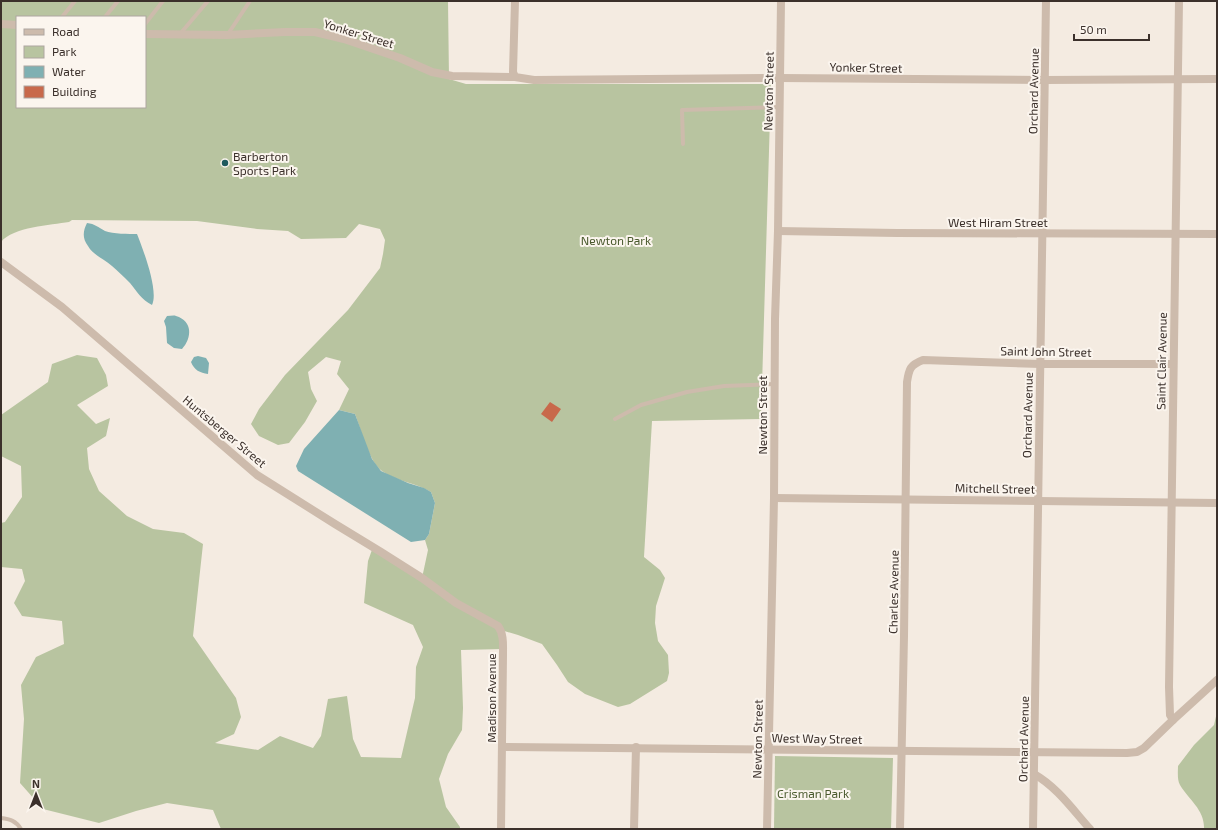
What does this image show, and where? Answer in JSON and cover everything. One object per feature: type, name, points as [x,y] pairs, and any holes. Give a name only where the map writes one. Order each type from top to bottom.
[{"type":"street","points":[[515,1],[513,72],[515,77]]},
{"type":"street","name":"Newton Street","points":[[767,829],[774,498],[774,384],[778,231],[781,1]]},
{"type":"street","name":"Orchard Avenue","points":[[1033,829],[1046,1]]},
{"type":"street","name":"Saint Clair Avenue","points":[[1173,720],[1170,715],[1169,687],[1179,1]]},
{"type":"street","points":[[1,24],[16,25]]},
{"type":"street","name":"Yonker Street","points":[[146,34],[315,32],[344,39],[393,56],[432,72],[452,76],[515,77],[534,80],[779,78],[1045,80],[1217,79]]},
{"type":"street","name":"West Hiram Street","points":[[778,231],[1217,234]]},
{"type":"street","name":"Huntsberger Street","points":[[1,262],[62,307],[257,475],[382,552],[422,578],[448,598]]},
{"type":"street","name":"Saint John Street","points":[[919,362],[923,360],[1040,364],[1173,364]]},
{"type":"street","name":"Charles Avenue","points":[[900,829],[907,382],[910,367],[919,362]]},
{"type":"street","name":"Mitchell Street","points":[[774,498],[1217,503]]},
{"type":"street","name":"Madison Avenue","points":[[448,598],[498,626],[501,630],[503,655],[501,829]]},
{"type":"street","name":"West Way Street","points":[[502,746],[901,752],[1138,752],[1217,680]]},
{"type":"street","points":[[634,829],[636,747]]},
{"type":"street","points":[[1034,774],[1052,786],[1090,829]]},
{"type":"lane","points":[[63,16],[75,1]]},
{"type":"lane","points":[[106,16],[118,1]]},
{"type":"lane","points":[[146,23],[163,1]]},
{"type":"lane","points":[[180,34],[208,1]]},
{"type":"lane","points":[[227,34],[250,1]]},
{"type":"lane","points":[[683,144],[682,110],[779,107]]},
{"type":"lane","points":[[615,419],[641,405],[687,392],[724,386],[774,384]]},
{"type":"lane","points":[[1,818],[10,818],[18,824],[21,829]]},
{"type":"green space","name":"Newton Park","points":[[1,1],[448,1],[449,79],[466,84],[771,84],[761,419],[652,421],[644,557],[660,570],[665,578],[656,606],[655,623],[658,641],[668,655],[669,673],[667,681],[630,704],[618,707],[585,694],[568,682],[542,644],[518,635],[501,630],[503,649],[461,650],[463,708],[462,730],[448,754],[439,779],[446,807],[460,829],[221,829],[213,810],[167,803],[99,823],[43,809],[20,783],[24,719],[21,685],[36,657],[64,644],[62,621],[22,616],[14,603],[25,581],[22,569],[1,567],[1,523],[5,522],[22,497],[21,466],[1,456],[1,415],[48,382],[52,364],[77,355],[97,358],[106,375],[108,386],[77,405],[96,424],[110,418],[106,436],[87,448],[89,469],[99,491],[127,516],[153,529],[184,533],[203,544],[193,636],[236,698],[241,717],[234,734],[215,743],[258,750],[280,736],[313,748],[321,736],[328,699],[347,696],[353,739],[361,757],[401,758],[415,698],[416,667],[423,647],[413,625],[364,603],[368,561],[373,547],[422,578],[428,550],[425,540],[429,534],[435,503],[431,492],[393,477],[377,467],[369,453],[355,414],[339,410],[349,389],[337,374],[341,361],[326,357],[308,372],[311,389],[317,401],[305,422],[289,443],[278,445],[259,436],[251,424],[259,409],[285,375],[348,310],[380,268],[385,240],[380,229],[359,224],[346,238],[301,239],[288,231],[257,229],[197,221],[72,220],[69,222],[23,230],[7,237],[1,242]]},
{"type":"green space","points":[[1217,712],[1217,829],[1204,829],[1202,816],[1179,783],[1178,766],[1194,745],[1214,725]]},
{"type":"green space","name":"Crisman Park","points":[[775,756],[893,758],[891,829],[774,829]]},
{"type":"water","points":[[87,223],[108,232],[137,234],[152,280],[154,299],[152,305],[142,298],[130,283],[116,270],[90,249],[84,237]]},
{"type":"water","points":[[167,316],[182,318],[188,326],[188,340],[182,349],[174,348],[167,343],[164,321]]},
{"type":"water","points":[[198,356],[206,358],[209,363],[208,374],[198,371],[192,365],[191,362],[194,357]]},
{"type":"water","points":[[339,410],[355,414],[372,459],[381,471],[431,492],[435,503],[429,534],[425,540],[411,542],[298,471],[296,466],[304,449]]},
{"type":"building","points":[[550,402],[561,409],[552,422],[541,414]]},
{"type":"place","name":"Barberton Sports Park","points":[[225,163]]}]
